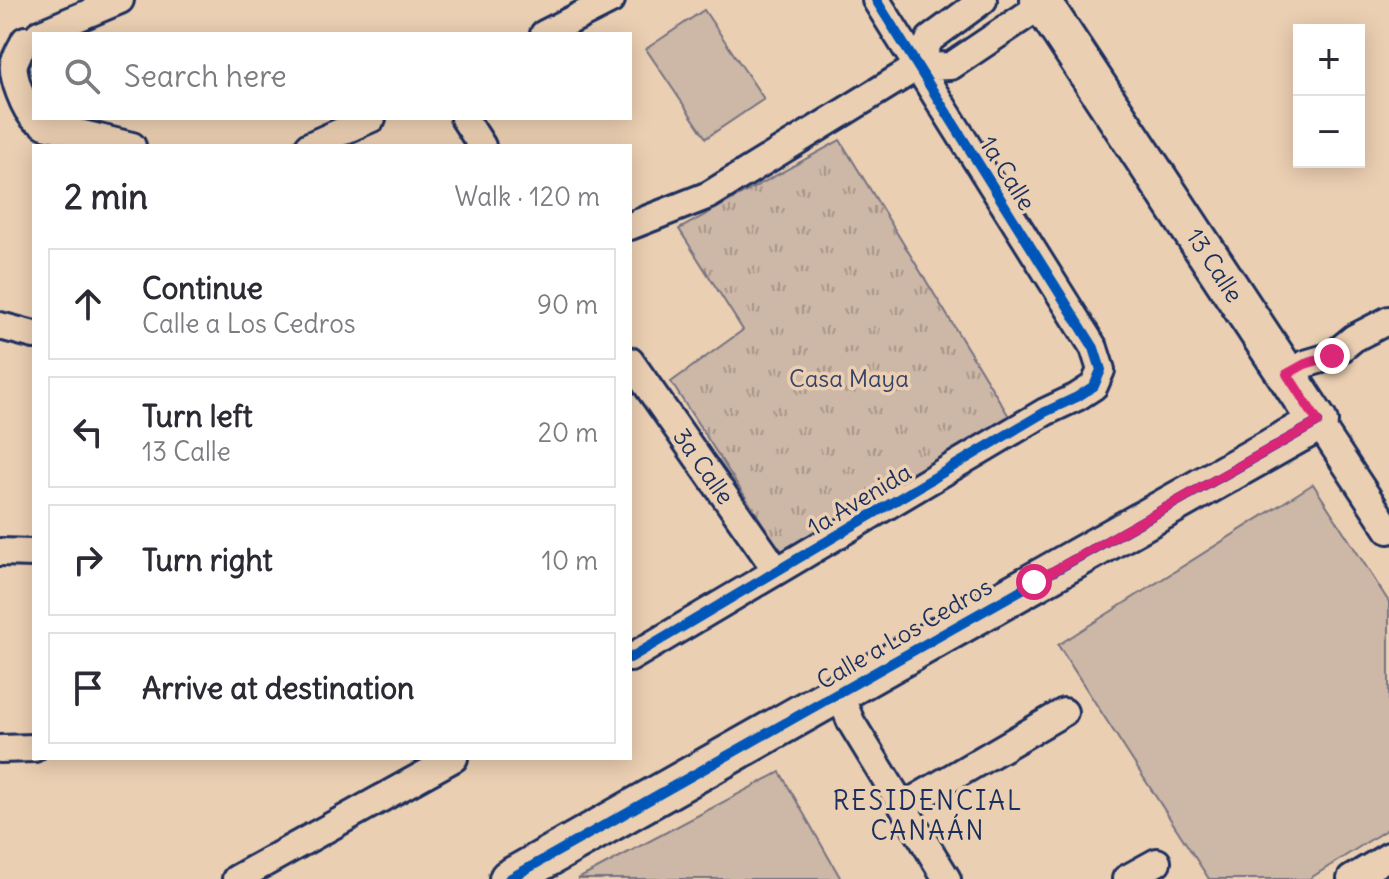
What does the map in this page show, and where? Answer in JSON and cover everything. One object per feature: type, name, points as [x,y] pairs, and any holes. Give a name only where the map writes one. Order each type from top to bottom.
[{"type":"street","points":[[35,32],[120,0]]},
{"type":"street","points":[[548,32],[611,0]]},
{"type":"street","name":"1a Calle","points":[[876,0],[1094,348],[1101,370]]},
{"type":"street","points":[[917,67],[930,39],[983,0]]},
{"type":"street","points":[[632,225],[709,195],[917,67],[951,66],[1041,2]]},
{"type":"street","name":"13 Calle","points":[[1041,2],[1296,369],[1318,422],[1389,530]]},
{"type":"street","points":[[24,36],[14,65],[18,88],[32,116]]},
{"type":"street","points":[[37,120],[45,125],[124,144]]},
{"type":"street","points":[[314,144],[368,120]]},
{"type":"street","points":[[465,120],[481,144]]},
{"type":"street","points":[[1296,369],[1332,356],[1354,338],[1389,320]]},
{"type":"street","points":[[0,326],[32,334]]},
{"type":"street","name":"3a Calle","points":[[632,364],[777,571]]},
{"type":"street","name":"1a Avenida","points":[[632,657],[1045,412],[1077,397],[1094,386],[1101,370]]},
{"type":"street","name":"Calle a Los Cedros","points":[[509,879],[1318,422]]},
{"type":"street","points":[[0,552],[32,553]]},
{"type":"street","points":[[839,693],[851,722],[947,879]]},
{"type":"street","points":[[903,806],[1064,712]]},
{"type":"street","points":[[0,749],[32,748]]},
{"type":"street","points":[[236,879],[418,766],[445,760]]},
{"type":"street","points":[[1351,879],[1389,856]]},
{"type":"street","points":[[1126,879],[1157,862]]},
{"type":"green space","points":[[704,10],[764,99],[706,138],[646,49]]},
{"type":"green space","name":"Casa Maya","points":[[840,140],[1010,418],[781,552],[671,382],[743,330],[679,229]]},
{"type":"green space","points":[[1313,484],[1389,602],[1389,828],[1309,879],[1209,879],[1058,645]]},
{"type":"green space","points":[[780,772],[841,879],[578,879]]},
{"type":"cycle path","points":[[632,657],[1045,412],[1077,397],[1094,386],[1101,370],[1094,348],[876,0]]},
{"type":"cycle path","points":[[509,879],[1318,422]]},
{"type":"district","name":"RESIDENCIAL CANAÁN","points":[[928,815]]},
{"type":"route","points":[[1034,582],[1318,422],[1287,374],[1305,364],[1332,356]]}]
